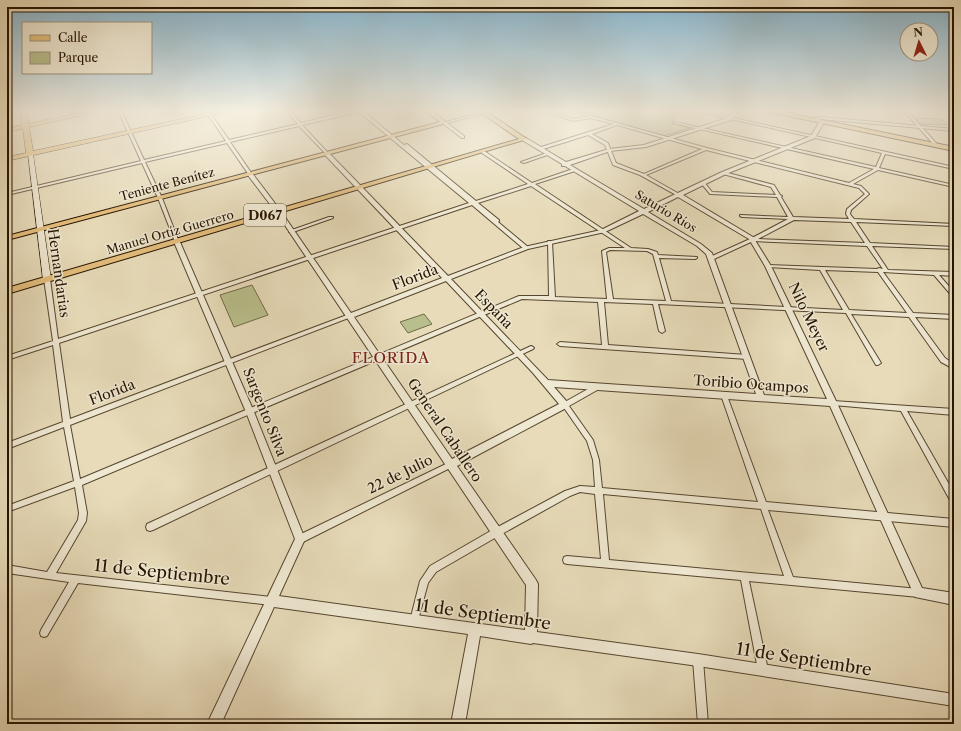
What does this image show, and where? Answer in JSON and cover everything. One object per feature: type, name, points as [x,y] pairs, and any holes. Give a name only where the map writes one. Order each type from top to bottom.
[{"type":"highway","name":"Hernandarias","points":[[28,144],[30,154]]},
{"type":"highway","points":[[7,159],[77,144]]},
{"type":"main road","name":"Teniente Benítez","points":[[7,238],[363,144]]},
{"type":"main road","name":"Manuel Ortíz Guerrero","points":[[7,291],[508,144]]},
{"type":"main road","points":[[932,144],[954,149]]},
{"type":"main road","name":"Hernandarias","points":[[30,154],[47,279]]},
{"type":"street","name":"Sargento Silva","points":[[134,144],[160,198],[177,242],[250,412],[300,539]]},
{"type":"street","points":[[7,194],[222,144]]},
{"type":"street","name":"General Caballero","points":[[228,144],[278,211],[308,259],[378,357],[532,584],[531,638]]},
{"type":"street","name":"España","points":[[318,144],[547,383],[590,440],[596,460],[605,564]]},
{"type":"street","points":[[403,144],[526,248]]},
{"type":"street","name":"Saturio Ríos","points":[[532,144],[564,165],[700,245],[709,253],[761,397]]},
{"type":"street","points":[[539,149],[554,144]]},
{"type":"street","name":"Nilo Meyer","points":[[607,144],[614,164],[644,176],[748,234],[768,266],[833,403],[919,593]]},
{"type":"street","points":[[564,165],[609,150],[650,144]]},
{"type":"street","points":[[687,144],[860,187],[867,194],[849,210],[848,214],[886,270]]},
{"type":"street","points":[[769,144],[954,186]]},
{"type":"street","name":"Florida","points":[[7,446],[526,248],[603,231],[724,173],[796,144]]},
{"type":"street","points":[[842,144],[954,168]]},
{"type":"street","points":[[644,176],[706,149]]},
{"type":"street","points":[[483,152],[631,250]]},
{"type":"street","points":[[850,184],[877,169],[884,153]]},
{"type":"street","points":[[523,162],[548,154]]},
{"type":"street","points":[[7,358],[574,170]]},
{"type":"street","points":[[724,173],[773,186],[792,219]]},
{"type":"street","points":[[703,183],[711,193],[780,196]]},
{"type":"street","points":[[742,216],[954,225]]},
{"type":"street","points":[[291,231],[331,218]]},
{"type":"street","points":[[712,258],[752,240],[792,219]]},
{"type":"street","points":[[752,240],[954,248]]},
{"type":"street","points":[[550,242],[552,297]]},
{"type":"street","points":[[610,300],[604,251],[609,249],[651,250],[656,256],[669,303]]},
{"type":"street","points":[[656,256],[695,258]]},
{"type":"street","points":[[768,266],[954,274]]},
{"type":"street","points":[[821,268],[878,363]]},
{"type":"street","points":[[879,270],[943,360],[951,366]]},
{"type":"street","points":[[935,273],[954,295]]},
{"type":"street","name":"Hernandarias","points":[[47,279],[67,424],[83,513],[82,521],[49,576]]},
{"type":"street","points":[[7,509],[78,483],[521,298],[552,297],[954,317]]},
{"type":"street","points":[[601,300],[605,346]]},
{"type":"street","points":[[655,302],[662,331]]},
{"type":"street","points":[[560,344],[747,357]]},
{"type":"street","points":[[150,526],[410,406],[531,348]]},
{"type":"street","name":"Toribio Ocampos","points":[[547,383],[761,397],[954,412]]},
{"type":"street","name":"22 de Julio","points":[[300,539],[450,465],[597,387]]},
{"type":"street","points":[[724,395],[790,581]]},
{"type":"street","points":[[903,409],[954,500]]},
{"type":"street","points":[[414,621],[424,582],[433,570],[497,532],[568,493],[580,489],[884,518],[954,523]]},
{"type":"street","points":[[214,724],[300,539]]},
{"type":"street","points":[[567,560],[919,593],[954,598]]},
{"type":"street","name":"11 de Septiembre","points":[[7,569],[76,580],[271,601],[698,660],[954,700]]},
{"type":"street","points":[[744,577],[763,670]]},
{"type":"street","points":[[44,633],[76,580]]},
{"type":"street","points":[[458,724],[475,630]]},
{"type":"street","points":[[698,660],[703,724]]},
{"type":"green space","points":[[252,285],[268,315],[234,327],[220,295]]},
{"type":"green space","points":[[424,314],[432,324],[408,333],[400,322]]},
{"type":"district","name":"FLORIDA","points":[[391,357]]}]
